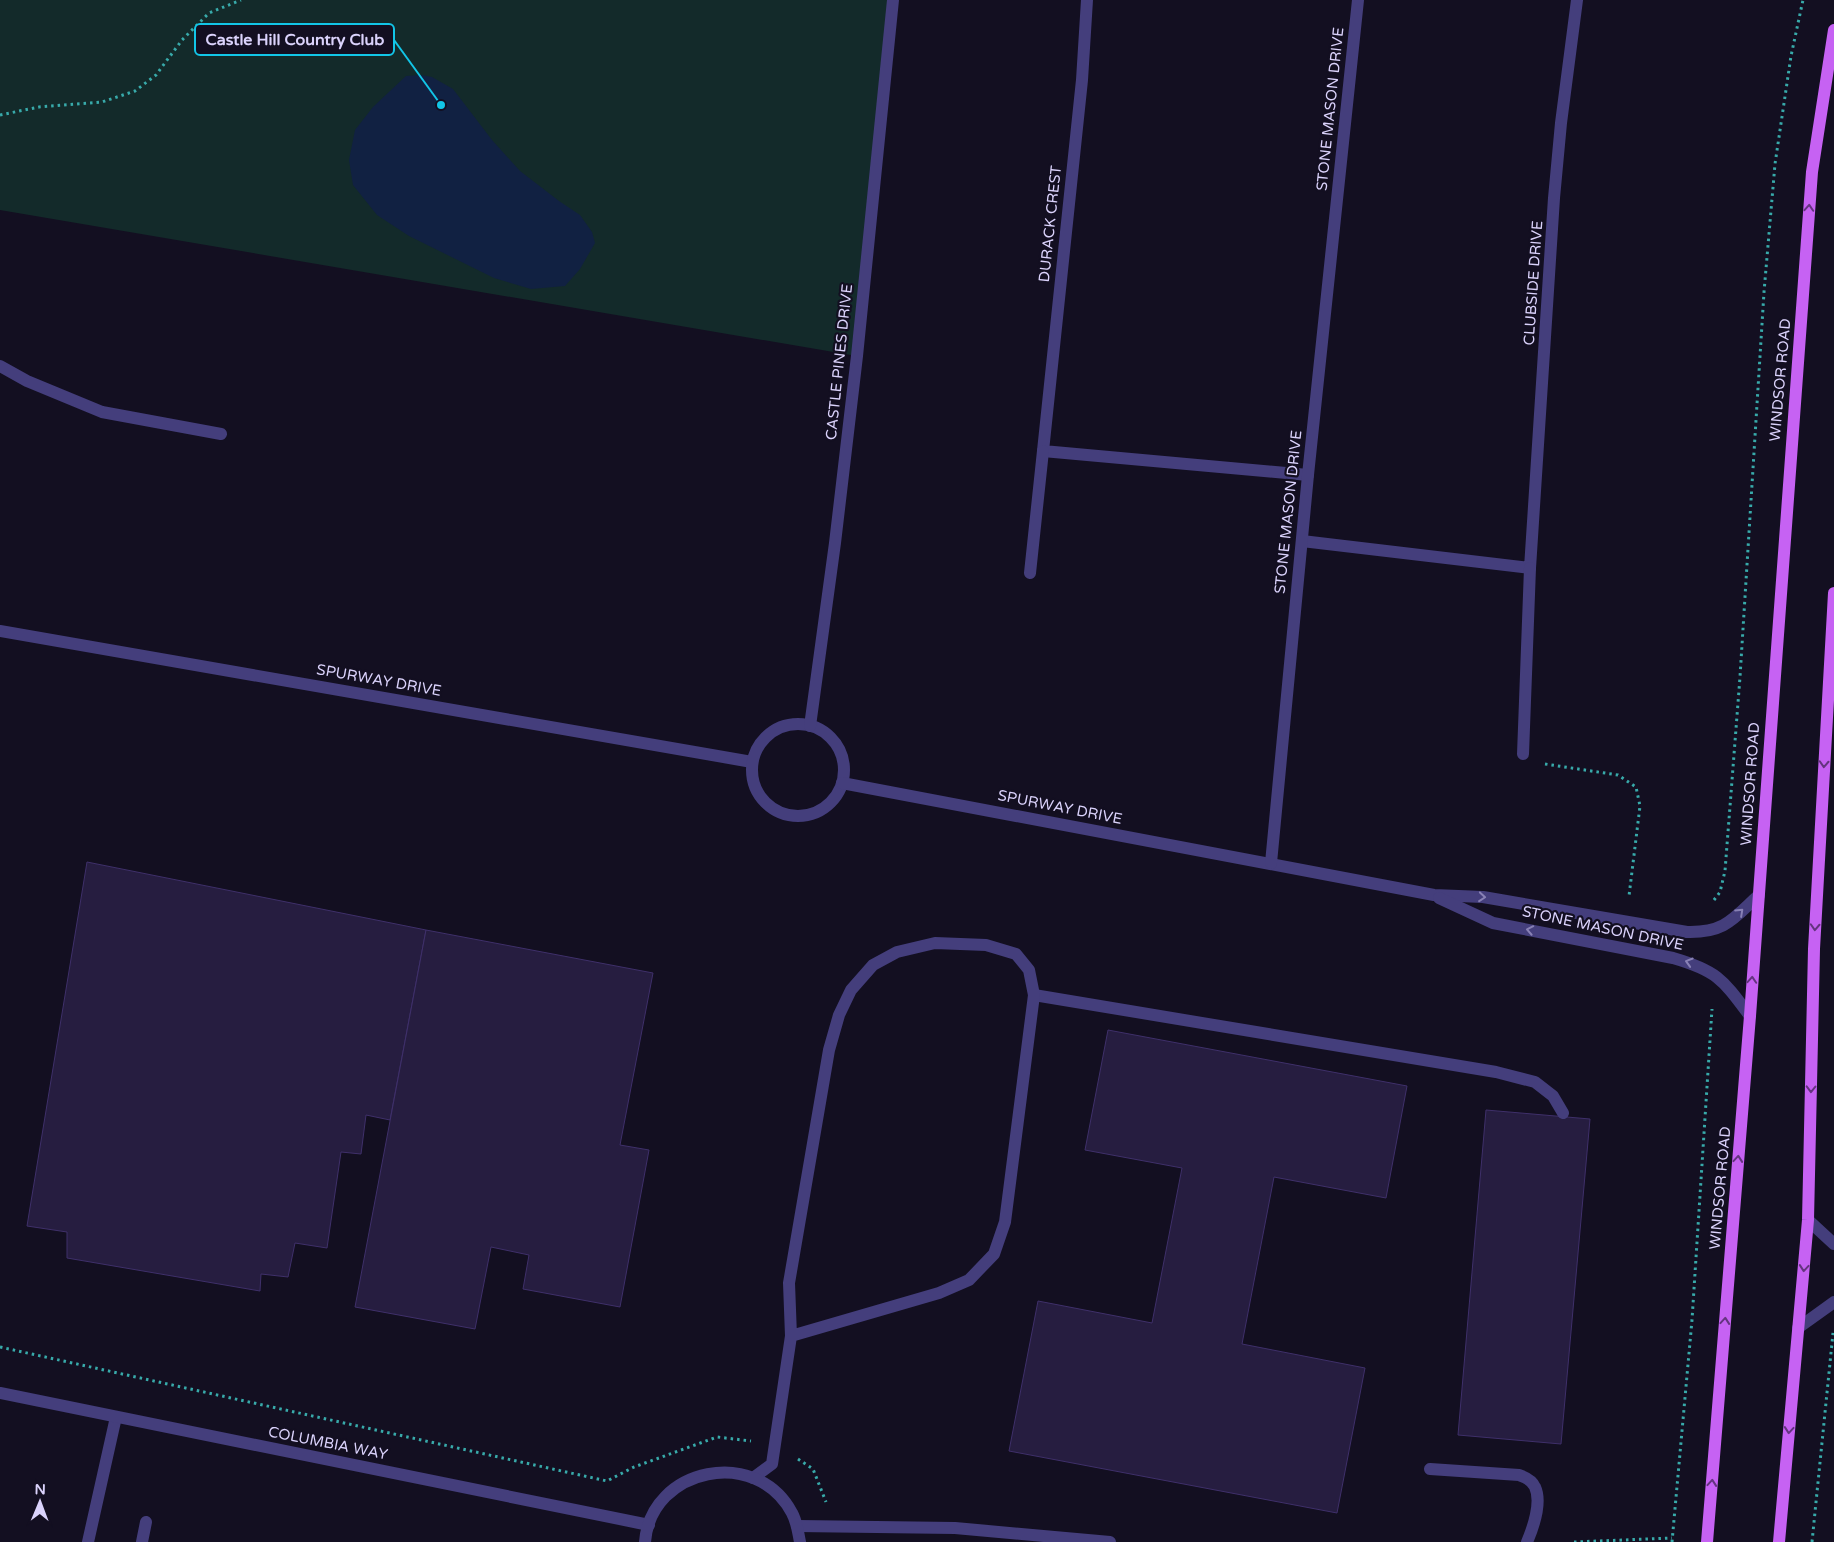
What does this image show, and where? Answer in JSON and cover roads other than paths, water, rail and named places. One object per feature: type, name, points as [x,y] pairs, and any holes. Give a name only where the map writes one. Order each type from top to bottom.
[{"type":"main road","name":"WINDSOR ROAD","points":[[1707,1542],[1750,1016],[1812,172],[1834,30]]},
{"type":"main road","points":[[1779,1542],[1808,1220],[1814,949],[1834,594]]},
{"type":"street","name":"CASTLE PINES DRIVE","points":[[810,726],[835,543],[892,0]]},
{"type":"street","name":"DURACK CREST","points":[[1030,573],[1082,80],[1087,0]]},
{"type":"street","name":"STONE MASON DRIVE","points":[[1358,0],[1308,475],[1271,863],[1434,895],[1483,897],[1687,932],[1704,933],[1722,927],[1759,894]]},
{"type":"street","name":"CLUBSIDE DRIVE","points":[[1523,754],[1530,568],[1556,179],[1561,123],[1577,0]]},
{"type":"street","points":[[0,366],[27,381],[102,412],[221,434]]},
{"type":"street","points":[[1043,451],[1308,475]]},
{"type":"street","points":[[1302,541],[1530,568]]},
{"type":"street","name":"SPURWAY DRIVE","points":[[0,631],[752,762]]},
{"type":"street","points":[[795,724],[810,726],[823,732],[833,741],[844,760],[842,783],[835,797],[824,808],[810,815],[794,816],[779,813],[766,804],[757,792],[752,777],[752,762],[758,748],[767,736],[780,728],[795,724]]},
{"type":"street","name":"SPURWAY DRIVE","points":[[842,783],[1271,863]]},
{"type":"street","name":"STONE MASON DRIVE","points":[[1434,895],[1493,923],[1673,958],[1701,966],[1718,977],[1750,1016]]},
{"type":"street","points":[[753,1478],[772,1464],[791,1336],[789,1283],[827,1060],[839,1015],[851,990],[873,965],[897,952],[936,943],[986,945],[1016,954],[1028,970],[1034,995],[1005,1222],[994,1254],[968,1280],[939,1293],[791,1336]]},
{"type":"street","points":[[1034,995],[1496,1072],[1535,1082],[1553,1096],[1563,1113]]},
{"type":"street","points":[[1808,1220],[1834,1244]]},
{"type":"street","points":[[1798,1328],[1834,1302]]},
{"type":"street","name":"COLUMBIA WAY","points":[[0,1393],[649,1525]]},
{"type":"street","points":[[88,1542],[116,1417]]},
{"type":"street","points":[[1430,1469],[1519,1475],[1528,1478],[1535,1487],[1538,1510],[1527,1542]]},
{"type":"street","points":[[645,1542],[649,1525],[656,1510],[677,1487],[691,1479],[706,1474],[722,1472],[738,1473],[753,1478],[776,1492],[788,1508],[797,1526],[800,1542]]},
{"type":"street","points":[[142,1542],[146,1522]]},
{"type":"street","points":[[797,1526],[955,1528],[1110,1542]]},
{"type":"water","points":[[421,75],[432,77],[453,89],[492,140],[520,171],[580,215],[592,232],[595,243],[580,269],[565,286],[531,289],[494,278],[409,236],[377,215],[353,185],[349,160],[355,130],[373,107],[406,76]]},
{"type":"place","name":"Castle Hill Country Club","points":[[441,105]]}]
